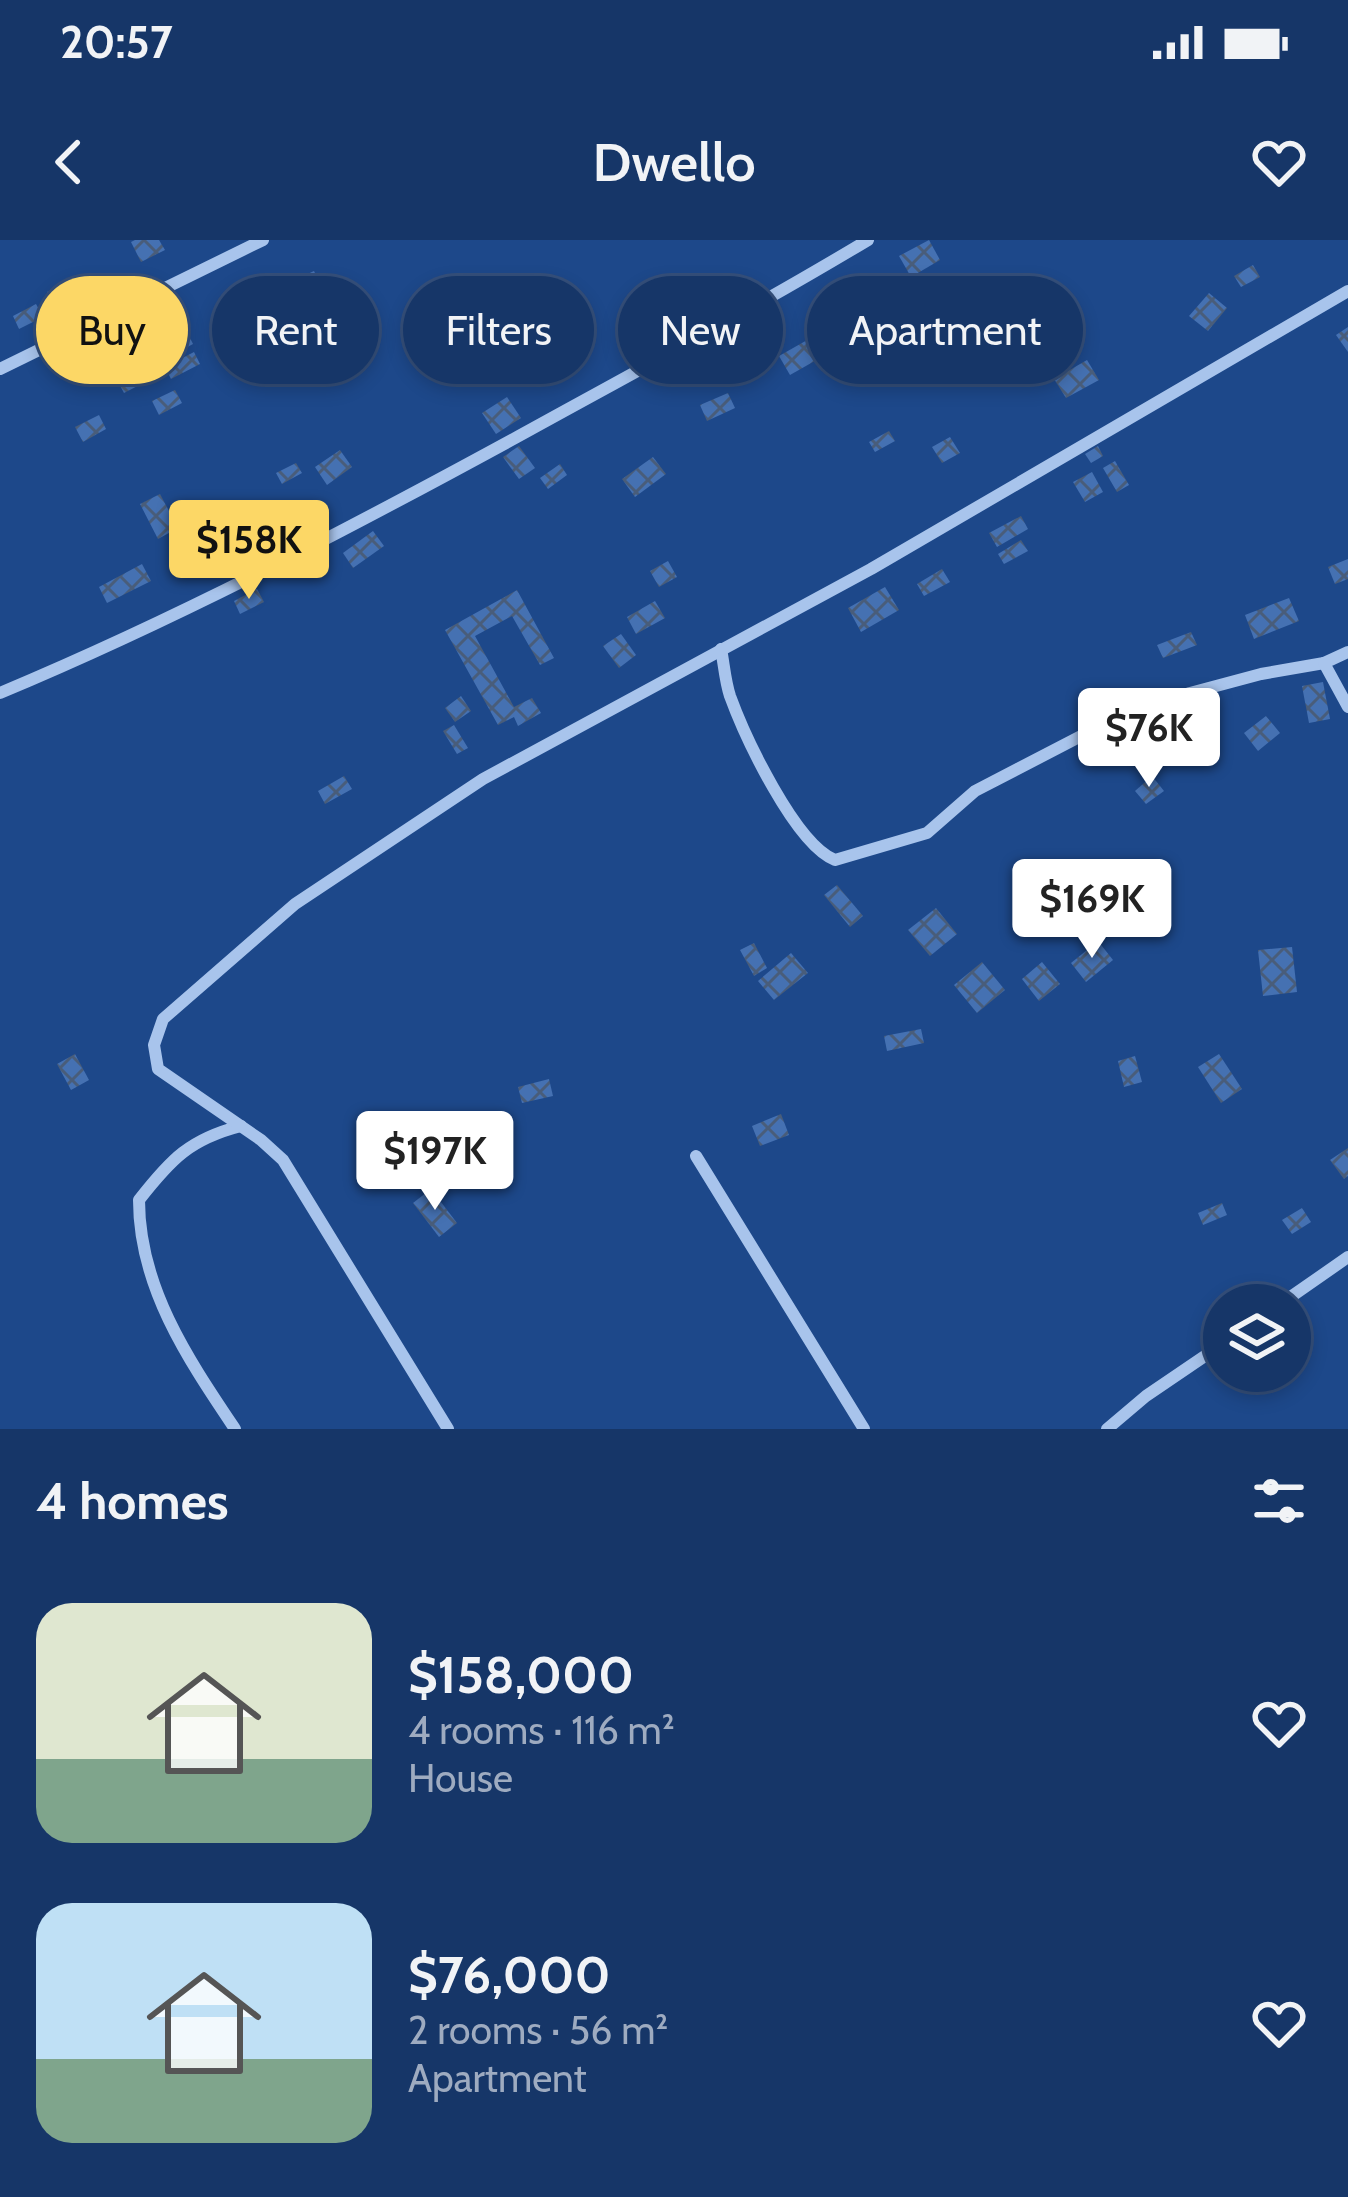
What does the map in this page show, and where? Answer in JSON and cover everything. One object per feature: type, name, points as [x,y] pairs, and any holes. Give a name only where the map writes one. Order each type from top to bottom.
[{"type":"street","points":[[0,369],[263,240]]},
{"type":"street","points":[[0,693],[99,650],[401,499],[868,240]]},
{"type":"street","points":[[448,1429],[283,1160],[158,1069],[154,1045],[163,1019],[295,904],[503,768],[891,558],[1348,291]]},
{"type":"street","points":[[721,649],[729,693],[782,804],[821,854],[836,860],[927,833],[975,791],[1110,721],[1207,688],[1324,663],[1348,652]]},
{"type":"street","points":[[1324,663],[1348,707]]},
{"type":"street","points":[[235,1429],[179,1346],[143,1246],[139,1200],[183,1150],[206,1136],[241,1126]]},
{"type":"street","points":[[696,1156],[864,1429]]},
{"type":"street","points":[[1310,1284],[1348,1257]]},
{"type":"street","points":[[1107,1429],[1203,1357]]},
{"type":"building","points":[[159,240],[165,250],[141,262],[131,242]]},
{"type":"building","points":[[929,240],[940,260],[910,276],[899,256]]},
{"type":"building","points":[[1253,265],[1260,277],[1241,287],[1234,276]]},
{"type":"building","points":[[1209,293],[1227,308],[1208,331],[1189,316]]},
{"type":"building","points":[[36,304],[36,320],[19,329],[13,316]]},
{"type":"building","points":[[1348,327],[1348,352],[1336,335]]},
{"type":"building","points":[[807,340],[807,365],[790,375],[783,354]]},
{"type":"building","points":[[194,352],[200,364],[188,370],[188,355]]},
{"type":"building","points":[[1087,360],[1099,380],[1066,398],[1057,384],[1083,384]]},
{"type":"building","points":[[119,384],[141,384],[124,393]]},
{"type":"building","points":[[175,390],[182,403],[159,415],[152,401]]},
{"type":"building","points":[[728,393],[735,408],[707,421],[700,405]]},
{"type":"building","points":[[507,397],[521,418],[496,434],[482,413]]},
{"type":"building","points":[[99,415],[106,429],[83,442],[75,427]]},
{"type":"building","points":[[889,431],[895,441],[875,452],[869,442]]},
{"type":"building","points":[[950,437],[960,453],[942,463],[932,447]]},
{"type":"building","points":[[519,446],[535,468],[519,479],[503,457]]},
{"type":"building","points":[[1098,446],[1103,456],[1091,463],[1085,454]]},
{"type":"building","points":[[340,450],[352,467],[327,485],[315,467]]},
{"type":"building","points":[[653,457],[666,474],[635,497],[622,479]]},
{"type":"building","points":[[1115,461],[1129,485],[1117,492],[1103,468]]},
{"type":"building","points":[[296,463],[302,473],[282,484],[276,473]]},
{"type":"building","points":[[560,464],[567,475],[548,489],[540,478]]},
{"type":"building","points":[[1092,472],[1103,492],[1085,502],[1073,482]]},
{"type":"building","points":[[160,494],[178,528],[158,539],[140,504]]},
{"type":"building","points":[[1021,516],[1028,529],[997,547],[989,533]]},
{"type":"building","points":[[373,531],[384,546],[353,568],[343,553]]},
{"type":"building","points":[[1021,540],[1028,551],[1004,564],[998,554]]},
{"type":"building","points":[[1348,559],[1348,579],[1335,584],[1328,567]]},
{"type":"building","points":[[668,561],[677,577],[659,587],[650,571]]},
{"type":"building","points":[[142,564],[151,581],[107,603],[99,587]]},
{"type":"building","points":[[942,569],[950,582],[924,596],[917,584]]},
{"type":"building","points":[[885,587],[899,610],[861,632],[848,608]]},
{"type":"building","points":[[257,589],[264,602],[240,614],[234,601]]},
{"type":"building","points":[[517,590],[554,658],[540,665],[512,616],[475,636],[514,707],[532,698],[541,713],[518,726],[514,717],[498,725],[445,630]]},
{"type":"building","points":[[1289,598],[1299,621],[1254,639],[1245,615]]},
{"type":"building","points":[[655,601],[665,618],[636,634],[627,617]]},
{"type":"building","points":[[1191,632],[1197,645],[1163,658],[1157,645]]},
{"type":"building","points":[[621,634],[636,655],[619,668],[603,646]]},
{"type":"building","points":[[1323,682],[1330,719],[1309,723],[1302,686]]},
{"type":"building","points":[[461,696],[471,711],[455,722],[445,708]]},
{"type":"building","points":[[1266,716],[1280,733],[1258,751],[1244,733]]},
{"type":"building","points":[[454,725],[468,748],[457,754],[443,731]]},
{"type":"building","points":[[344,776],[352,789],[325,804],[318,791]]},
{"type":"building","points":[[1152,776],[1164,791],[1146,804],[1135,791]]},
{"type":"building","points":[[837,885],[863,916],[850,927],[824,895]]},
{"type":"building","points":[[936,908],[957,934],[930,956],[908,930]]},
{"type":"building","points":[[1098,941],[1113,960],[1086,982],[1071,963]]},
{"type":"building","points":[[754,943],[767,968],[754,976],[740,950]]},
{"type":"building","points":[[1292,947],[1297,992],[1263,996],[1258,950]]},
{"type":"building","points":[[791,953],[808,973],[774,1000],[758,981]]},
{"type":"building","points":[[982,962],[1005,990],[977,1013],[954,985]]},
{"type":"building","points":[[1042,962],[1060,984],[1039,1001],[1022,979]]},
{"type":"building","points":[[921,1029],[924,1043],[887,1051],[884,1036]]},
{"type":"building","points":[[75,1054],[89,1080],[71,1090],[57,1064]]},
{"type":"building","points":[[1219,1054],[1242,1089],[1221,1103],[1198,1067]]},
{"type":"building","points":[[1135,1056],[1142,1082],[1124,1087],[1118,1061]]},
{"type":"building","points":[[549,1079],[553,1096],[522,1103],[518,1087]]},
{"type":"building","points":[[781,1114],[789,1135],[760,1146],[752,1126]]},
{"type":"building","points":[[1348,1148],[1348,1176],[1344,1179],[1330,1160]]},
{"type":"building","points":[[431,1189],[457,1223],[439,1237],[413,1203]]},
{"type":"building","points":[[1222,1203],[1227,1215],[1203,1225],[1198,1213]]},
{"type":"building","points":[[1302,1208],[1311,1222],[1292,1234],[1282,1220]]}]
